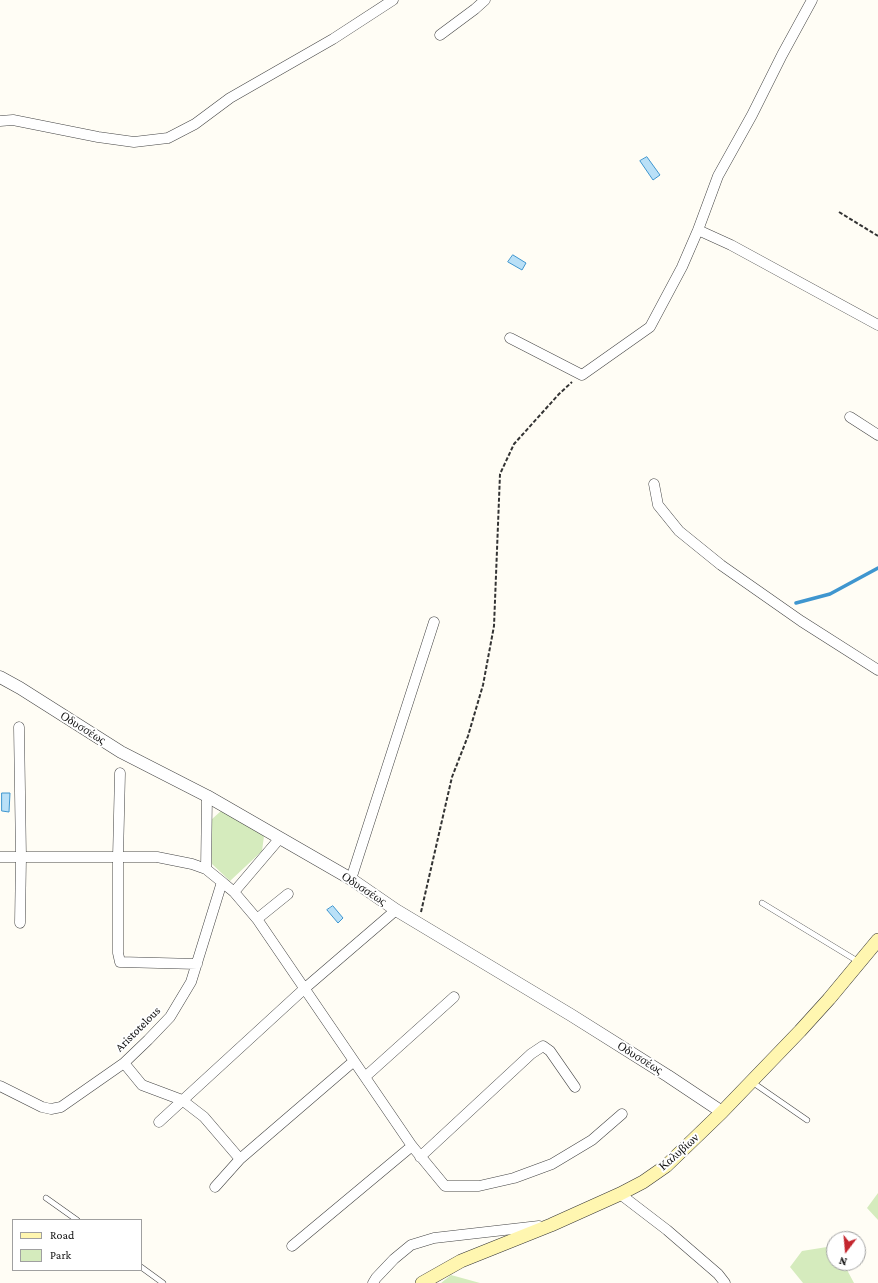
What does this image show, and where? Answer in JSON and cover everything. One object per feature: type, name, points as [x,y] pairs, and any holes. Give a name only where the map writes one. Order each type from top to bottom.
[{"type":"main road","name":"Καλυβίων","points":[[422,1283],[461,1261],[551,1225],[620,1194],[643,1182],[666,1166],[752,1082],[805,1026],[878,940]]},
{"type":"street","points":[[0,121],[13,120],[98,137],[134,142],[168,138],[195,124],[230,98],[333,39],[393,0]]},
{"type":"street","points":[[440,35],[475,9],[484,0]]},
{"type":"street","points":[[510,338],[582,374],[650,327],[682,267],[698,230],[718,176],[752,115],[812,0]]},
{"type":"street","points":[[698,230],[731,245],[878,325]]},
{"type":"street","points":[[850,417],[878,435]]},
{"type":"street","points":[[654,484],[658,505],[679,531],[721,564],[801,621],[878,670]]},
{"type":"street","points":[[351,879],[434,622]]},
{"type":"street","name":"Οδυσσέως","points":[[0,677],[20,688],[120,752],[207,796],[351,879],[396,910],[419,922],[591,1027],[722,1112]]},
{"type":"street","points":[[19,727],[21,857],[20,923]]},
{"type":"street","points":[[120,773],[118,857],[118,953],[120,962],[197,964]]},
{"type":"street","points":[[206,869],[207,796]]},
{"type":"street","points":[[234,892],[280,838]]},
{"type":"street","points":[[0,857],[157,857],[192,864],[206,869],[234,892],[257,919],[304,989],[366,1076],[412,1146],[445,1186],[479,1186],[514,1178],[552,1164],[592,1140],[622,1114]]},
{"type":"street","name":"Aristotelous","points":[[0,1086],[42,1107],[51,1109],[61,1107],[124,1063],[170,1017],[191,982],[222,882]]},
{"type":"street","points":[[257,919],[288,894]]},
{"type":"street","points":[[159,1122],[304,989],[396,910]]},
{"type":"street","points":[[366,1076],[454,997]]},
{"type":"street","points":[[420,1157],[531,1054],[543,1046],[550,1051],[575,1087]]},
{"type":"street","points":[[214,1188],[240,1159],[354,1060]]},
{"type":"street","points":[[124,1063],[142,1085],[182,1100],[204,1117],[240,1159]]},
{"type":"street","points":[[292,1246],[412,1146]]},
{"type":"street","points":[[620,1194],[666,1230],[718,1274],[725,1283]]},
{"type":"street","points":[[373,1283],[394,1259],[411,1245],[434,1238],[551,1225]]},
{"type":"lane","points":[[762,903],[860,963]]},
{"type":"lane","points":[[752,1082],[807,1120]]},
{"type":"lane","points":[[46,1198],[76,1219]]},
{"type":"lane","points":[[142,1268],[163,1283]]},
{"type":"path","points":[[839,212],[878,236]]},
{"type":"path","points":[[419,922],[452,777],[468,736],[483,685],[491,650],[494,626],[500,474],[514,444],[558,394],[582,374]]},
{"type":"green space","points":[[222,810],[264,836],[262,851],[230,881],[212,864],[211,820]]},
{"type":"green space","points":[[878,1193],[878,1220],[867,1208]]},
{"type":"green space","points":[[826,1247],[826,1271],[848,1271],[854,1283],[803,1283],[790,1267],[802,1251]]},
{"type":"green space","points":[[451,1275],[480,1283],[441,1283]]},
{"type":"water","points":[[647,157],[660,175],[653,180],[640,161]]},
{"type":"water","points":[[513,255],[526,263],[522,270],[508,262]]},
{"type":"water","points":[[2,793],[10,793],[9,812],[2,811]]},
{"type":"water","points":[[333,906],[343,918],[338,923],[327,910]]},
{"type":"waterway","points":[[796,603],[830,594],[878,568]]}]
